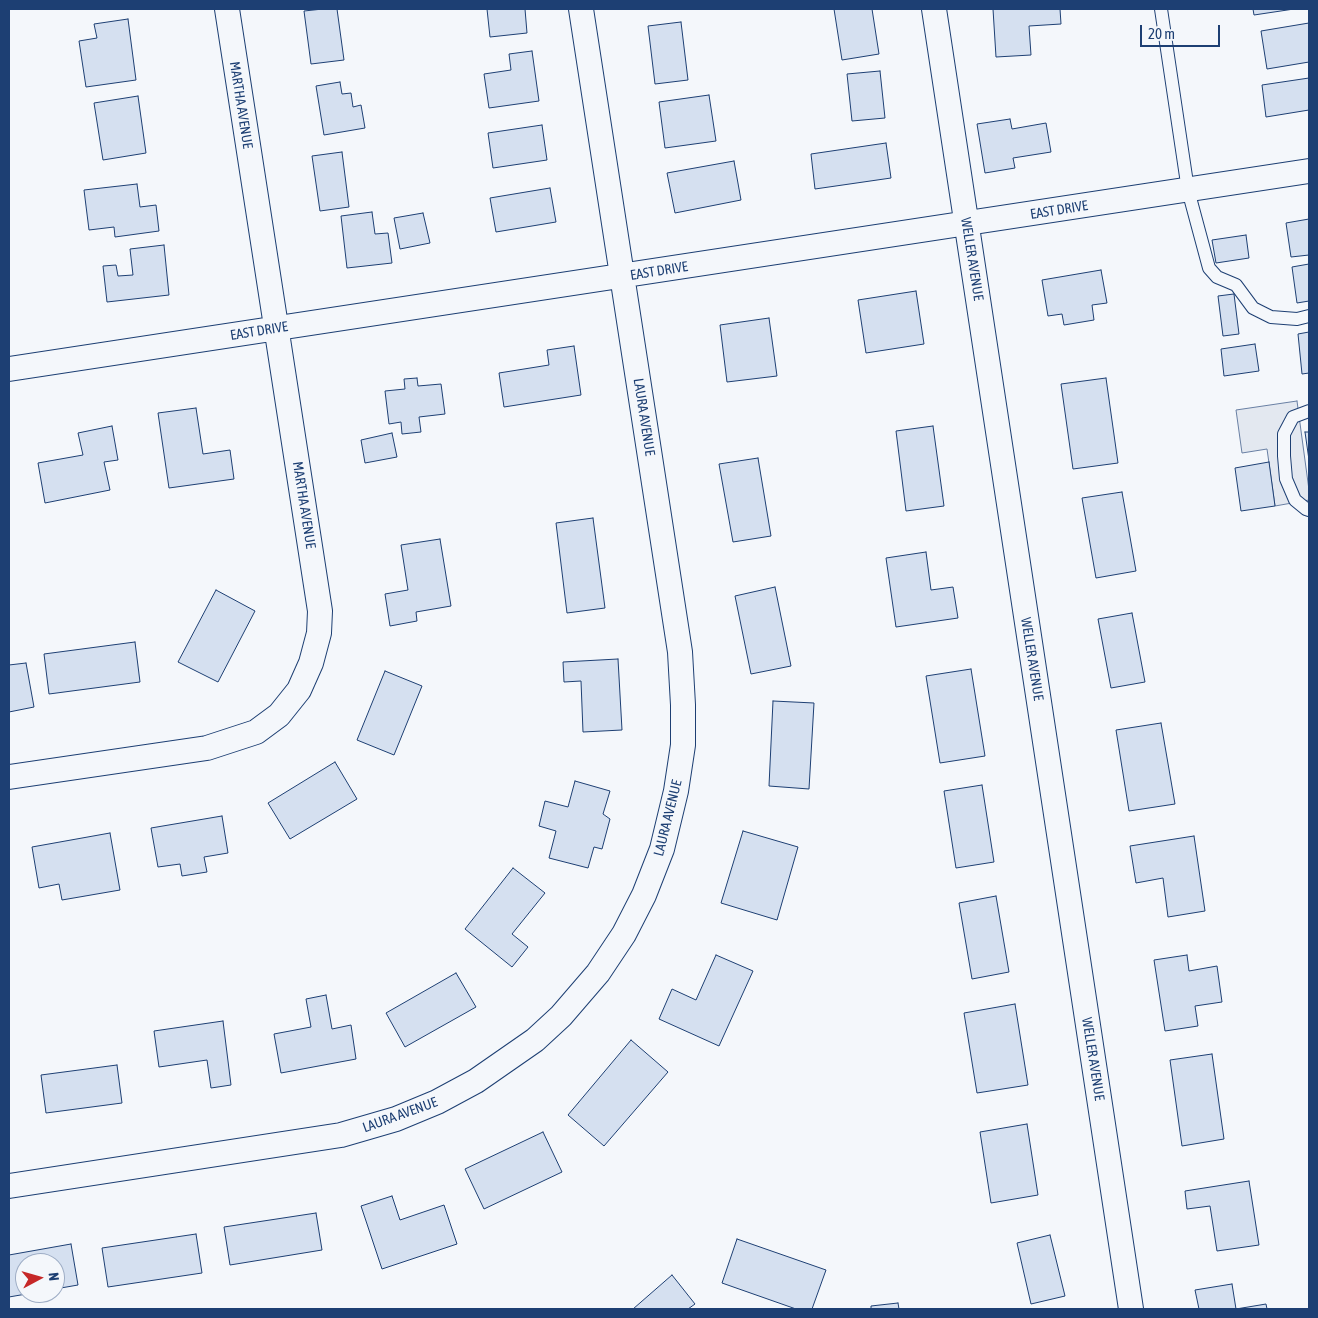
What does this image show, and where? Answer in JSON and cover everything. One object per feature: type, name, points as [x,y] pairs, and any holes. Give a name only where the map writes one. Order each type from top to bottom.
[{"type":"street","name":"MARTHA AVENUE","points":[[9,777],[207,748],[256,732],[279,715],[299,690],[311,663],[319,633],[320,611],[227,9]]},
{"type":"street","name":"LAURA AVENUE","points":[[9,1186],[342,1135],[396,1119],[437,1102],[476,1081],[535,1040],[561,1016],[598,973],[624,934],[644,895],[662,848],[676,791],[682,745],[683,705],[680,652],[580,9]]},
{"type":"street","name":"WELLER AVENUE","points":[[934,9],[1131,1309]]},
{"type":"street","name":"EAST DRIVE","points":[[9,370],[1309,171]]},
{"type":"lane","points":[[1161,9],[1188,190],[1209,268],[1217,277],[1236,285],[1253,308],[1271,317],[1297,319],[1309,316]]},
{"type":"lane","points":[[1309,411],[1294,417],[1284,434],[1286,479],[1294,500],[1309,510]]},
{"type":"shaded area","points":[[1297,401],[1309,500],[1275,506],[1267,449],[1242,453],[1236,410]]},
{"type":"building","points":[[337,9],[344,60],[311,64],[304,11]]},
{"type":"building","points":[[487,9],[525,9],[527,33],[490,37]]},
{"type":"building","points":[[834,9],[872,9],[879,54],[842,60]]},
{"type":"building","points":[[993,9],[1060,9],[1061,24],[1029,26],[1031,55],[996,57]]},
{"type":"building","points":[[1253,9],[1294,9],[1254,15]]},
{"type":"building","points":[[128,19],[136,80],[86,87],[79,41],[97,38],[94,24]]},
{"type":"building","points":[[681,22],[688,80],[655,84],[648,26]]},
{"type":"building","points":[[1309,23],[1309,62],[1267,69],[1261,31]]},
{"type":"building","points":[[532,51],[539,101],[489,108],[484,74],[511,70],[509,54]]},
{"type":"building","points":[[880,71],[885,118],[852,121],[847,74]]},
{"type":"building","points":[[1309,78],[1309,110],[1266,117],[1262,85]]},
{"type":"building","points":[[340,82],[342,94],[351,93],[353,107],[361,105],[365,128],[324,135],[316,86]]},
{"type":"building","points":[[709,95],[716,141],[665,148],[659,102]]},
{"type":"building","points":[[138,96],[146,153],[103,160],[94,103]]},
{"type":"building","points":[[1010,119],[1012,129],[1046,123],[1051,152],[1013,158],[1015,168],[985,173],[977,124]]},
{"type":"building","points":[[542,125],[547,160],[493,168],[488,133]]},
{"type":"building","points":[[886,143],[891,178],[815,189],[811,154]]},
{"type":"building","points":[[342,152],[349,207],[320,211],[312,156]]},
{"type":"building","points":[[734,161],[741,200],[675,213],[667,173]]},
{"type":"building","points":[[137,184],[140,207],[156,205],[159,231],[115,237],[114,227],[89,230],[84,190]]},
{"type":"building","points":[[550,188],[556,222],[496,232],[490,198]]},
{"type":"building","points":[[372,212],[375,234],[388,233],[392,263],[347,268],[341,216]]},
{"type":"building","points":[[423,213],[430,243],[400,249],[394,218]]},
{"type":"building","points":[[1309,219],[1309,255],[1291,257],[1286,223]]},
{"type":"building","points":[[1246,235],[1249,258],[1216,263],[1212,240]]},
{"type":"building","points":[[164,245],[169,295],[107,302],[103,266],[116,265],[118,276],[133,275],[130,249]]},
{"type":"building","points":[[1309,264],[1309,301],[1297,303],[1292,267]]},
{"type":"building","points":[[1101,270],[1107,303],[1092,305],[1094,320],[1064,325],[1062,314],[1048,316],[1042,280]]},
{"type":"building","points":[[916,291],[924,344],[866,353],[858,300]]},
{"type":"building","points":[[1234,294],[1239,334],[1223,336],[1218,296]]},
{"type":"building","points":[[769,318],[777,376],[727,382],[720,325]]},
{"type":"building","points":[[1309,332],[1309,373],[1302,374],[1298,334]]},
{"type":"building","points":[[1255,344],[1259,371],[1224,376],[1221,349]]},
{"type":"building","points":[[574,346],[581,395],[504,407],[499,373],[549,365],[547,350]]},
{"type":"building","points":[[417,378],[418,386],[441,384],[445,414],[419,417],[421,432],[402,434],[401,422],[389,424],[385,391],[405,389],[404,379]]},
{"type":"building","points":[[1106,378],[1118,463],[1073,469],[1061,384]]},
{"type":"building","points":[[196,408],[203,454],[230,450],[234,479],[169,488],[158,413]]},
{"type":"building","points":[[112,426],[118,460],[104,462],[110,490],[45,503],[38,463],[83,455],[78,433]]},
{"type":"building","points":[[933,426],[944,506],[906,511],[896,431]]},
{"type":"building","points":[[1305,432],[1309,432],[1309,460]]},
{"type":"building","points":[[392,433],[397,457],[365,463],[361,440]]},
{"type":"building","points":[[758,458],[771,536],[733,542],[719,464]]},
{"type":"building","points":[[1269,462],[1275,506],[1241,511],[1235,468]]},
{"type":"building","points":[[1122,492],[1136,571],[1096,578],[1082,498]]},
{"type":"building","points":[[593,518],[605,608],[567,613],[556,523]]},
{"type":"building","points":[[440,539],[451,606],[416,612],[417,621],[390,626],[385,594],[408,590],[401,545]]},
{"type":"building","points":[[926,552],[931,590],[953,587],[958,618],[896,627],[886,558]]},
{"type":"building","points":[[775,587],[791,666],[751,674],[735,596]]},
{"type":"building","points":[[216,590],[255,611],[218,682],[178,662]]},
{"type":"building","points":[[1132,613],[1145,682],[1111,688],[1098,619]]},
{"type":"building","points":[[135,642],[140,682],[49,694],[44,654]]},
{"type":"building","points":[[618,659],[622,730],[583,732],[581,681],[564,682],[563,662]]},
{"type":"building","points":[[26,663],[34,707],[9,712],[9,665]]},
{"type":"building","points":[[971,669],[985,756],[940,763],[926,676]]},
{"type":"building","points":[[385,671],[422,686],[394,755],[357,740]]},
{"type":"building","points":[[773,701],[814,703],[809,789],[769,786]]},
{"type":"building","points":[[1161,723],[1175,804],[1129,811],[1116,730]]},
{"type":"building","points":[[335,762],[357,799],[290,839],[268,803]]},
{"type":"building","points":[[575,781],[610,791],[603,814],[610,819],[602,849],[594,847],[588,868],[549,858],[556,831],[539,826],[545,801],[568,807]]},
{"type":"building","points":[[982,785],[994,862],[956,868],[944,791]]},
{"type":"building","points":[[222,816],[228,853],[204,857],[207,872],[182,876],[180,864],[158,867],[151,828]]},
{"type":"building","points":[[743,831],[798,847],[777,920],[721,903]]},
{"type":"building","points":[[110,833],[120,890],[62,900],[59,884],[39,888],[32,847]]},
{"type":"building","points":[[1194,836],[1205,911],[1168,917],[1163,878],[1136,883],[1130,846]]},
{"type":"building","points":[[513,868],[545,893],[512,934],[528,947],[512,967],[465,929]]},
{"type":"building","points":[[996,896],[1009,972],[972,979],[959,903]]},
{"type":"building","points":[[716,955],[753,971],[719,1046],[659,1019],[672,989],[696,1000]]},
{"type":"building","points":[[1187,955],[1189,971],[1217,966],[1222,1002],[1195,1006],[1198,1026],[1165,1031],[1154,960]]},
{"type":"building","points":[[456,973],[476,1007],[405,1047],[386,1013]]},
{"type":"building","points":[[326,995],[332,1029],[351,1025],[356,1059],[281,1073],[274,1034],[311,1027],[306,999]]},
{"type":"building","points":[[1015,1004],[1028,1085],[977,1093],[964,1013]]},
{"type":"building","points":[[223,1021],[231,1085],[211,1088],[207,1060],[159,1067],[154,1031]]},
{"type":"building","points":[[631,1040],[668,1072],[604,1146],[568,1115]]},
{"type":"building","points":[[1212,1054],[1224,1139],[1182,1146],[1170,1060]]},
{"type":"building","points":[[117,1065],[122,1103],[46,1113],[41,1075]]},
{"type":"building","points":[[1027,1124],[1038,1195],[991,1203],[980,1132]]},
{"type":"building","points":[[543,1132],[562,1172],[484,1209],[465,1169]]},
{"type":"building","points":[[1249,1181],[1259,1245],[1217,1251],[1210,1206],[1187,1209],[1185,1191]]},
{"type":"building","points":[[392,1196],[400,1220],[444,1205],[457,1244],[382,1269],[361,1206]]},
{"type":"building","points":[[316,1213],[322,1250],[230,1265],[224,1227]]},
{"type":"building","points":[[196,1234],[202,1273],[108,1287],[102,1248]]},
{"type":"building","points":[[1050,1235],[1065,1296],[1031,1304],[1017,1243]]},
{"type":"building","points":[[737,1239],[826,1270],[812,1309],[796,1309],[722,1283]]},
{"type":"building","points":[[71,1244],[78,1285],[65,1287],[65,1253],[20,1253]]},
{"type":"building","points":[[15,1254],[15,1296],[9,1297],[9,1255]]},
{"type":"building","points":[[672,1275],[695,1304],[688,1309],[633,1309]]},
{"type":"building","points":[[1232,1284],[1236,1309],[1199,1309],[1195,1290]]},
{"type":"building","points":[[898,1303],[899,1309],[871,1309],[871,1306]]},
{"type":"building","points":[[1266,1304],[1267,1309],[1236,1309]]}]
